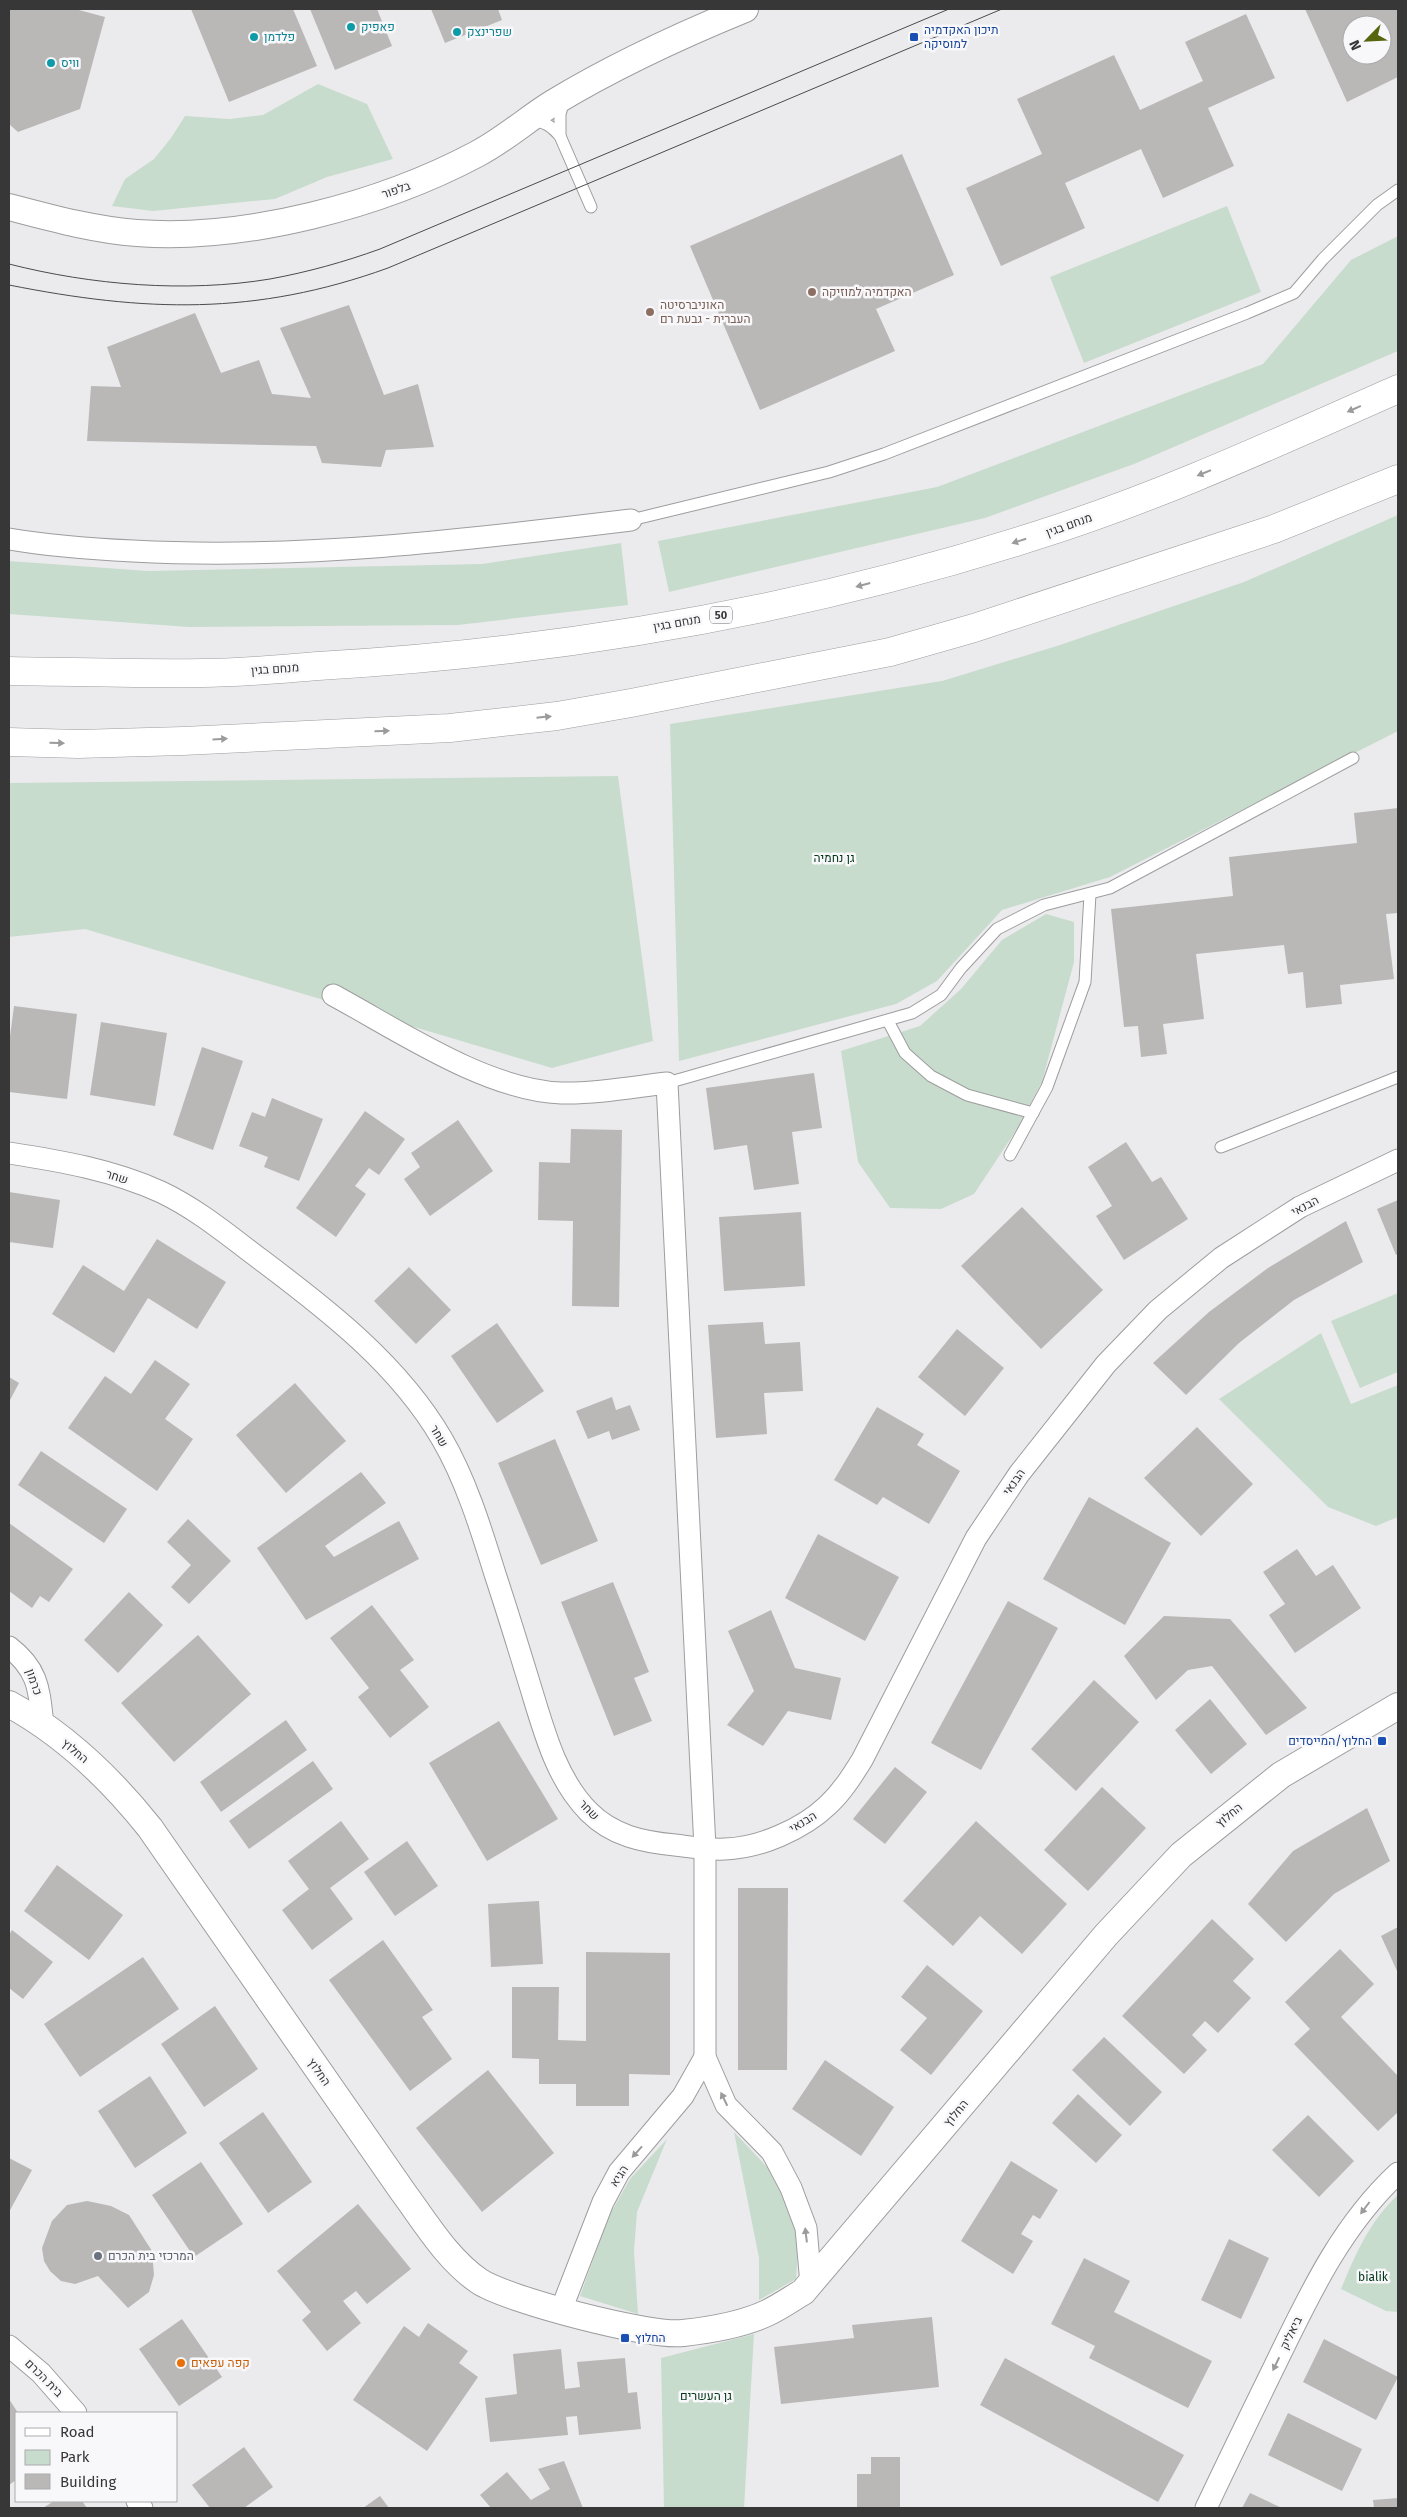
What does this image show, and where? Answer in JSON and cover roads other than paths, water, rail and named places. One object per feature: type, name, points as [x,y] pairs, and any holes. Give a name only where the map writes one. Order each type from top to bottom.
[{"type":"highway","name":"מנחם בגין","points":[[9,671],[206,673],[418,660],[580,639],[764,607],[862,586],[1041,534],[1134,501],[1234,461],[1398,389]]},
{"type":"highway","points":[[9,742],[78,744],[183,741],[450,728],[557,716],[715,688],[890,652],[974,628],[1274,529],[1398,480]]},
{"type":"street","name":"בלפור","points":[[9,207],[68,222],[137,233],[190,233],[243,228],[304,218],[422,180],[479,154],[568,94],[628,62],[745,9]]},
{"type":"street","points":[[9,539],[103,549],[195,554],[327,551],[454,541],[631,520]]},
{"type":"street","points":[[333,994],[475,1070],[523,1086],[561,1093],[667,1082],[705,1848],[705,2058],[726,2106],[772,2152],[791,2188],[806,2228],[811,2284]]},
{"type":"street","name":"שחר","points":[[9,1153],[77,1164],[159,1192],[184,1204],[222,1230],[346,1326],[406,1388],[430,1421],[453,1460],[492,1564],[555,1759],[575,1795],[588,1812],[607,1827],[627,1836],[645,1842],[705,1848]]},
{"type":"street","name":"הבנאי","points":[[705,1848],[728,1849],[760,1842],[786,1833],[809,1820],[828,1806],[847,1784],[862,1760],[976,1538],[1019,1474],[1071,1407],[1106,1364],[1158,1310],[1221,1258],[1300,1207],[1398,1160]]},
{"type":"street","name":"כרמון","points":[[9,1647],[31,1668],[39,1694],[43,1725]]},
{"type":"street","name":"החלוץ","points":[[9,1704],[43,1725],[104,1776],[150,1828],[442,2246],[480,2281],[505,2294],[561,2310],[646,2329],[681,2334],[737,2324],[766,2313],[803,2292],[1106,1935],[1181,1855],[1281,1774],[1398,1706]]},
{"type":"street","name":"הגיא","points":[[561,2310],[603,2202],[619,2172],[683,2096],[705,2058]]},
{"type":"street","name":"ביאליק","points":[[1206,2508],[1314,2286],[1340,2242],[1376,2194],[1398,2173]]},
{"type":"street","name":"בית הכרם","points":[[9,2346],[41,2373],[75,2412]]},
{"type":"lane","points":[[560,136],[560,114],[568,94]]},
{"type":"lane","points":[[525,122],[543,122],[552,127],[560,136],[591,207]]},
{"type":"lane","points":[[631,520],[829,472],[884,454],[1294,293],[1323,259],[1377,204],[1398,190]]},
{"type":"lane","points":[[667,1082],[912,1013],[941,995],[961,968],[997,929],[1044,905],[1110,888],[1353,758]]},
{"type":"lane","points":[[1010,1155],[1047,1087],[1085,982],[1090,894]]},
{"type":"lane","points":[[888,1021],[904,1053],[931,1076],[967,1095],[1033,1113]]},
{"type":"lane","points":[[1221,1147],[1398,1077]]},
{"type":"tram line","points":[[9,264],[105,282],[172,286],[205,286],[270,279],[326,266],[380,249],[949,9]]},
{"type":"tram line","points":[[9,285],[107,300],[200,305],[245,302],[292,295],[339,284],[388,268],[1002,9]]},
{"type":"place","name":"פאפיק","points":[[351,27]]},
{"type":"place","name":"שפרינצק","points":[[457,32]]},
{"type":"place","name":"פלדמן","points":[[254,37]]},
{"type":"place","name":"תיכון האקדמיה למוסיקה","points":[[914,37]]},
{"type":"place","name":"וויס","points":[[51,63]]},
{"type":"place","name":"האקדמיה למוזיקה","points":[[812,292]]},
{"type":"place","name":"האוניברסיטה העברית - גבעת רם","points":[[650,312]]},
{"type":"place","name":"החלוץ/המייסדים","points":[[1382,1741]]},
{"type":"place","name":"המרכזי בית הכרם","points":[[98,2256]]},
{"type":"place","name":"החלוץ","points":[[625,2338]]},
{"type":"place","name":"קפה עפאים","points":[[181,2363]]},
{"type":"park label","name":"גן נחמיה","points":[[834,858]]},
{"type":"park label","name":"bialik","points":[[1373,2277]]},
{"type":"park label","name":"גן העשרים","points":[[706,2396]]}]
